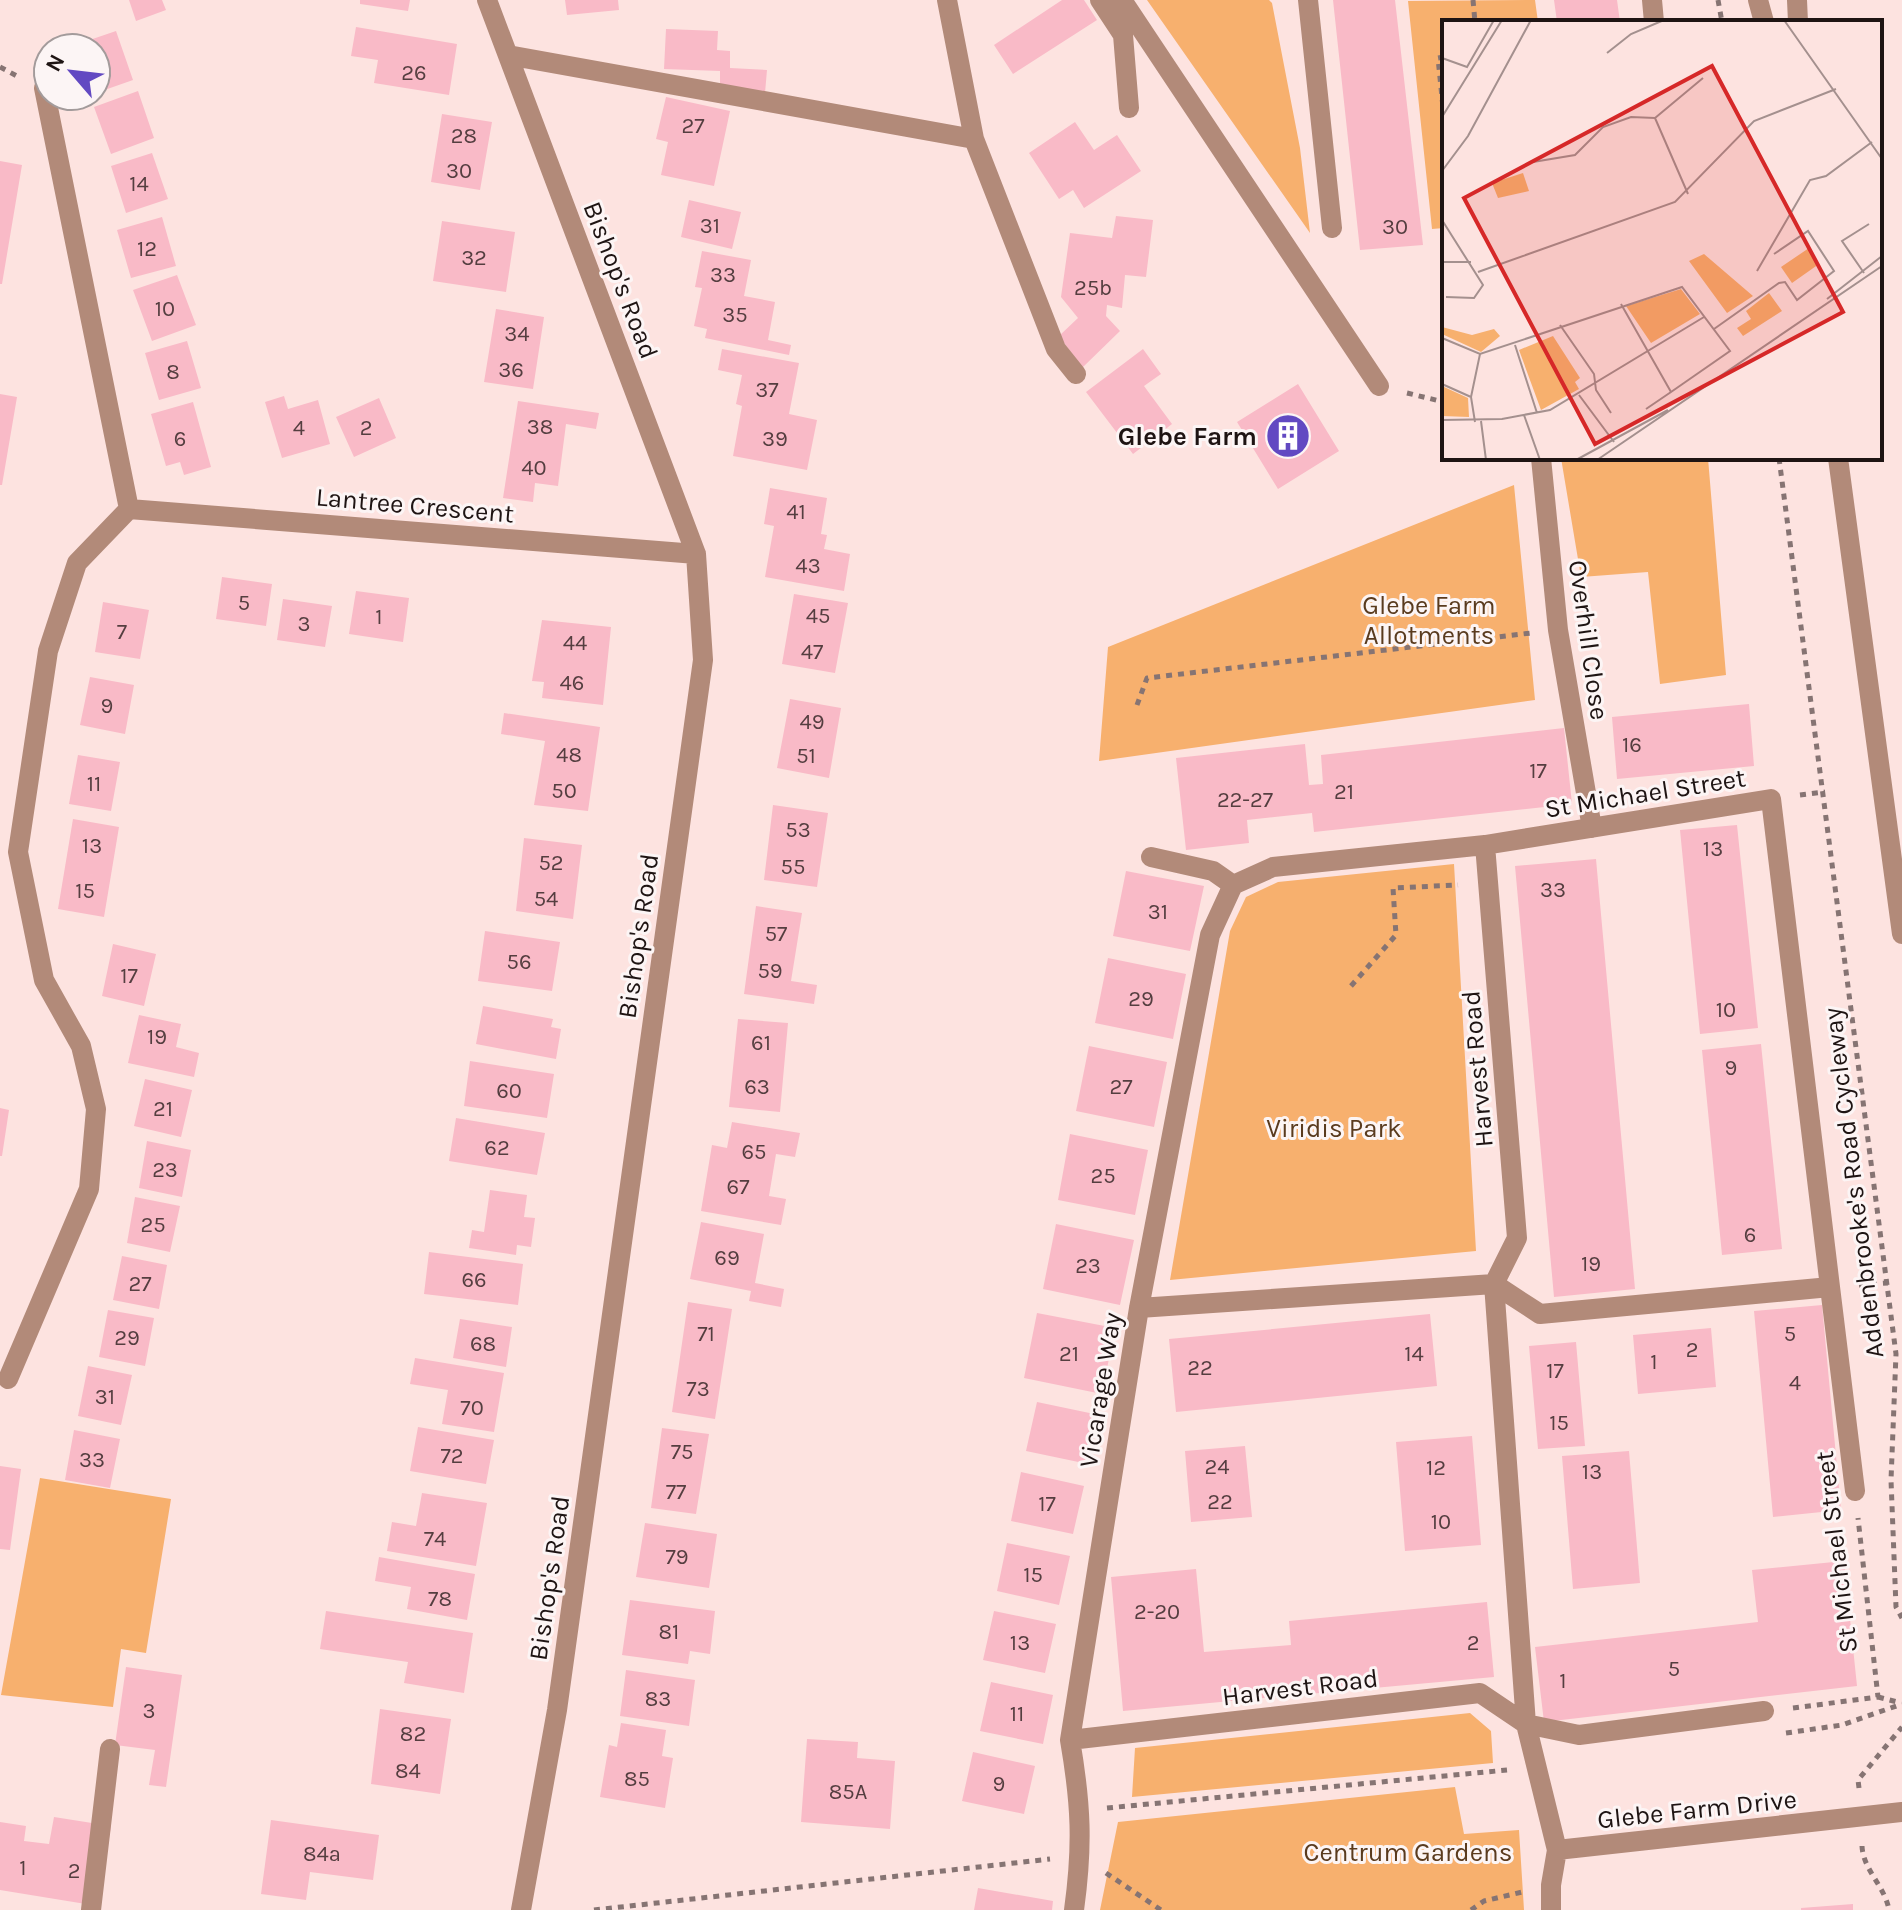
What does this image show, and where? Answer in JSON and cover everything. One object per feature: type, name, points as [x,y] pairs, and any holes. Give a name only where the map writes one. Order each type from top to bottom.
[{"type":"street","name":"Bishop's Road","points":[[487,0],[696,554],[703,660],[557,1710],[521,1910]]},
{"type":"street","points":[[947,0],[974,139],[1056,349],[1076,374]]},
{"type":"street","points":[[1100,0],[1123,35],[1129,108]]},
{"type":"street","points":[[1122,0],[1379,386]]},
{"type":"street","points":[[1308,0],[1332,228]]},
{"type":"street","points":[[1652,0],[1654,20]]},
{"type":"street","points":[[1758,0],[1763,20]]},
{"type":"street","points":[[1797,0],[1798,20]]},
{"type":"street","points":[[508,55],[974,139]]},
{"type":"street","points":[[8,1379],[89,1189],[96,1109],[81,1046],[44,980],[18,852],[48,651],[77,563],[129,509],[49,112]]},
{"type":"street","name":"Overhill Close","points":[[1541,460],[1558,630],[1592,828]]},
{"type":"street","points":[[1838,460],[1902,934]]},
{"type":"street","name":"Lantree Crescent","points":[[129,509],[696,554]]},
{"type":"street","name":"St Michael Street","points":[[1233,885],[1273,867],[1485,845],[1771,799],[1855,1491]]},
{"type":"street","name":"Harvest Road","points":[[1485,845],[1517,1238],[1494,1284]]},
{"type":"street","points":[[1151,857],[1213,871],[1233,885]]},
{"type":"street","name":"Vicarage Way","points":[[1074,1910],[1082,1856],[1082,1811],[1070,1740],[1139,1308],[1210,935],[1233,885]]},
{"type":"street","points":[[1139,1308],[1494,1284],[1540,1314],[1830,1287]]},
{"type":"street","points":[[1494,1284],[1526,1724],[1557,1850],[1551,1885],[1551,1910]]},
{"type":"street","name":"Harvest Road","points":[[1070,1740],[1480,1693],[1526,1724],[1579,1735],[1764,1711]]},
{"type":"street","points":[[91,1910],[110,1749]]},
{"type":"street","name":"Glebe Farm Drive","points":[[1557,1850],[1902,1812]]},
{"type":"path","points":[[1473,0],[1475,20]]},
{"type":"path","points":[[1718,0],[1722,20]]},
{"type":"path","points":[[1442,57],[1438,58],[1442,97]]},
{"type":"path","name":"Addenbrooke's Road Cycleway","points":[[1779,460],[1896,1354],[1891,1480],[1896,1607],[1902,1618]]},
{"type":"path","points":[[1137,705],[1147,678],[1558,630]]},
{"type":"path","points":[[1351,986],[1396,935],[1393,888],[1487,883]]},
{"type":"path","name":"St Michael Street","points":[[1855,1491],[1878,1697]]},
{"type":"path","points":[[1764,1711],[1878,1697],[1902,1704]]},
{"type":"path","points":[[1781,1733],[1842,1725],[1902,1704]]},
{"type":"path","points":[[1858,1780],[1902,1727]]},
{"type":"path","points":[[1082,1811],[1539,1767]]},
{"type":"path","points":[[594,1910],[1082,1856],[1161,1910]]},
{"type":"path","points":[[1862,1858],[1887,1899],[1889,1910]]},
{"type":"path","points":[[1471,1910],[1484,1901],[1551,1885]]},
{"type":"green space","points":[[1147,0],[1269,0],[1272,3],[1300,148],[1310,233]]},
{"type":"green space","points":[[1535,0],[1538,20],[1442,20],[1442,228],[1432,229],[1408,1]]},
{"type":"green space","points":[[1561,460],[1708,460],[1726,675],[1660,684],[1648,572],[1581,577]]},
{"type":"green space","name":"Glebe Farm Allotments","points":[[1514,485],[1535,700],[1099,761],[1108,647]]},
{"type":"green space","name":"Viridis Park","points":[[1454,864],[1476,1251],[1170,1280],[1230,931],[1246,897],[1278,882]]},
{"type":"green space","points":[[40,1478],[171,1499],[146,1653],[121,1649],[113,1707],[1,1695]]},
{"type":"green space","points":[[1470,1713],[1491,1731],[1493,1763],[1132,1797],[1135,1748]]},
{"type":"green space","name":"Centrum Gardens","points":[[1455,1787],[1464,1834],[1519,1830],[1524,1910],[1100,1910],[1118,1822]]},
{"type":"building","points":[[129,0],[162,0],[166,10],[136,21]]},
{"type":"building","points":[[360,0],[410,0],[408,11],[360,4]]},
{"type":"building","points":[[565,0],[618,0],[619,10],[567,15]]},
{"type":"building","points":[[1062,0],[1084,0],[1097,20],[1013,74],[994,45]]},
{"type":"building","points":[[1333,0],[1395,0],[1423,245],[1360,250]]},
{"type":"building","points":[[1554,0],[1617,0],[1620,20],[1557,20]]},
{"type":"building","points":[[356,27],[457,44],[449,95],[374,83],[378,60],[351,56]]},
{"type":"building","points":[[666,29],[718,31],[717,50],[730,51],[730,68],[767,70],[765,93],[720,91],[720,71],[664,69]]},
{"type":"building","points":[[116,31],[133,80],[112,87],[112,32]]},
{"type":"building","points":[[138,91],[154,138],[111,154],[96,112],[112,112],[112,100]]},
{"type":"building","points":[[666,97],[730,111],[714,186],[661,175],[668,142],[656,139]]},
{"type":"building","points":[[442,114],[492,122],[480,190],[431,182]]},
{"type":"building","points":[[1075,122],[1094,150],[1117,135],[1141,171],[1084,208],[1073,190],[1059,199],[1029,153]]},
{"type":"building","points":[[152,153],[168,199],[126,213],[111,166]]},
{"type":"building","points":[[0,161],[22,165],[2,284],[0,284]]},
{"type":"building","points":[[689,200],[741,212],[732,249],[681,237]]},
{"type":"building","points":[[1116,216],[1153,220],[1146,277],[1125,275],[1122,308],[1107,305],[1106,316],[1120,331],[1082,368],[1059,336],[1078,318],[1061,297],[1070,233],[1112,238]]},
{"type":"building","points":[[162,217],[176,266],[131,278],[117,230]]},
{"type":"building","points":[[442,221],[515,232],[506,292],[433,281]]},
{"type":"building","points":[[702,251],[751,260],[744,296],[775,302],[768,340],[791,345],[789,355],[705,338],[707,329],[694,326],[702,288],[695,287]]},
{"type":"building","points":[[177,275],[196,325],[152,341],[133,290]]},
{"type":"building","points":[[496,309],[544,317],[533,389],[484,382]]},
{"type":"building","points":[[187,341],[201,388],[159,400],[145,353]]},
{"type":"building","points":[[722,349],[799,363],[789,414],[817,420],[807,470],[733,456],[742,406],[736,404],[742,375],[718,370]]},
{"type":"building","points":[[1143,349],[1161,374],[1144,386],[1172,424],[1133,454],[1086,392]]},
{"type":"building","name":"Glebe Farm","points":[[1298,384],[1339,451],[1278,489],[1237,422]]},
{"type":"building","points":[[0,394],[17,397],[2,485],[0,485]]},
{"type":"building","points":[[284,396],[288,409],[318,400],[330,444],[282,458],[265,402]]},
{"type":"building","points":[[379,398],[396,438],[354,457],[336,417]]},
{"type":"building","points":[[518,401],[599,413],[596,429],[566,424],[558,486],[535,483],[533,502],[503,498]]},
{"type":"building","points":[[193,402],[211,467],[184,475],[180,462],[166,466],[151,414]]},
{"type":"building","points":[[770,488],[827,498],[821,534],[827,535],[824,549],[850,554],[844,591],[765,577],[774,526],[764,524]]},
{"type":"building","points":[[222,577],[272,584],[266,626],[216,619]]},
{"type":"building","points":[[356,591],[409,598],[403,642],[349,634]]},
{"type":"building","points":[[794,594],[848,603],[835,673],[782,664]]},
{"type":"building","points":[[283,599],[332,606],[325,647],[277,640]]},
{"type":"building","points":[[103,602],[149,610],[140,659],[95,652]]},
{"type":"building","points":[[542,620],[611,627],[603,705],[542,698],[544,682],[532,681]]},
{"type":"building","points":[[90,677],[134,685],[125,734],[80,725]]},
{"type":"building","points":[[790,699],[841,708],[829,778],[777,768]]},
{"type":"building","points":[[1749,704],[1754,766],[1617,779],[1612,717]]},
{"type":"building","points":[[504,713],[600,727],[588,811],[534,805],[545,741],[501,734]]},
{"type":"building","points":[[1564,728],[1572,804],[1314,832],[1312,813],[1247,820],[1249,843],[1186,850],[1176,758],[1305,744],[1309,785],[1323,784],[1321,755]]},
{"type":"building","points":[[78,755],[120,762],[111,811],[69,804]]},
{"type":"building","points":[[773,805],[828,813],[817,887],[764,880]]},
{"type":"building","points":[[73,819],[119,827],[104,917],[58,909]]},
{"type":"building","points":[[1737,825],[1758,1028],[1700,1034],[1680,830]]},
{"type":"building","points":[[524,838],[582,845],[573,919],[516,911]]},
{"type":"building","points":[[1596,859],[1635,1289],[1554,1297],[1515,866]]},
{"type":"building","points":[[1126,871],[1204,886],[1190,951],[1113,936]]},
{"type":"building","points":[[756,906],[802,913],[791,981],[817,985],[814,1004],[744,994]]},
{"type":"building","points":[[485,931],[560,942],[552,991],[478,981]]},
{"type":"building","points":[[113,944],[156,954],[144,1006],[102,996]]},
{"type":"building","points":[[1108,958],[1186,974],[1173,1039],[1095,1023]]},
{"type":"building","points":[[483,1006],[553,1019],[551,1027],[561,1029],[556,1059],[476,1044]]},
{"type":"building","points":[[139,1015],[181,1024],[176,1047],[199,1053],[194,1077],[128,1063]]},
{"type":"building","points":[[738,1019],[788,1023],[780,1112],[729,1107]]},
{"type":"building","points":[[1761,1044],[1782,1249],[1722,1255],[1702,1050]]},
{"type":"building","points":[[1089,1046],[1167,1062],[1154,1127],[1076,1111]]},
{"type":"building","points":[[470,1061],[554,1074],[547,1118],[464,1106]]},
{"type":"building","points":[[145,1079],[192,1090],[181,1137],[134,1126]]},
{"type":"building","points":[[0,1108],[9,1110],[2,1156],[0,1156]]},
{"type":"building","points":[[456,1118],[545,1133],[537,1175],[449,1161]]},
{"type":"building","points":[[732,1122],[800,1133],[795,1157],[776,1154],[769,1196],[786,1199],[781,1225],[701,1211],[712,1145],[727,1148]]},
{"type":"building","points":[[1070,1134],[1148,1150],[1135,1215],[1058,1200]]},
{"type":"building","points":[[147,1141],[191,1150],[182,1197],[139,1188]]},
{"type":"building","points":[[490,1190],[527,1195],[524,1217],[535,1218],[531,1247],[517,1245],[516,1255],[469,1248],[472,1230],[484,1232]]},
{"type":"building","points":[[135,1197],[180,1206],[170,1252],[127,1243]]},
{"type":"building","points":[[701,1222],[764,1234],[755,1283],[784,1289],[781,1307],[749,1301],[751,1291],[690,1279]]},
{"type":"building","points":[[1056,1224],[1134,1240],[1120,1305],[1043,1289]]},
{"type":"building","points":[[429,1252],[523,1264],[518,1305],[424,1294]]},
{"type":"building","points":[[122,1256],[167,1265],[159,1309],[113,1300]]},
{"type":"building","points":[[688,1302],[732,1309],[715,1419],[672,1412]]},
{"type":"building","points":[[1822,1305],[1841,1510],[1773,1517],[1754,1311]]},
{"type":"building","points":[[108,1310],[154,1318],[145,1366],[99,1357]]},
{"type":"building","points":[[1037,1313],[1115,1328],[1102,1394],[1024,1378]]},
{"type":"building","points":[[1430,1314],[1437,1386],[1176,1412],[1169,1339]]},
{"type":"building","points":[[460,1319],[512,1327],[506,1367],[453,1358]]},
{"type":"building","points":[[1711,1328],[1716,1387],[1638,1394],[1633,1335]]},
{"type":"building","points":[[1576,1342],[1585,1446],[1538,1449],[1529,1346]]},
{"type":"building","points":[[415,1358],[504,1373],[494,1432],[442,1424],[448,1390],[410,1384]]},
{"type":"building","points":[[88,1366],[132,1375],[121,1425],[78,1416]]},
{"type":"building","points":[[1037,1402],[1099,1415],[1088,1464],[1026,1451]]},
{"type":"building","points":[[418,1427],[494,1440],[486,1484],[410,1471]]},
{"type":"building","points":[[662,1428],[709,1434],[696,1514],[651,1508]]},
{"type":"building","points":[[74,1430],[120,1439],[110,1488],[65,1480]]},
{"type":"building","points":[[1472,1436],[1481,1545],[1405,1551],[1396,1442]]},
{"type":"building","points":[[1245,1446],[1252,1517],[1191,1522],[1185,1451]]},
{"type":"building","points":[[1629,1451],[1640,1583],[1573,1589],[1562,1456]]},
{"type":"building","points":[[0,1466],[21,1469],[10,1550],[0,1549]]},
{"type":"building","points":[[1021,1472],[1084,1486],[1073,1534],[1011,1521]]},
{"type":"building","points":[[422,1493],[487,1503],[476,1566],[387,1551],[392,1522],[416,1526]]},
{"type":"building","points":[[645,1523],[717,1534],[709,1588],[636,1577]]},
{"type":"building","points":[[1007,1543],[1070,1556],[1059,1605],[997,1591]]},
{"type":"building","points":[[379,1557],[475,1574],[467,1620],[407,1609],[411,1587],[375,1581]]},
{"type":"building","points":[[1844,1561],[1857,1686],[1544,1722],[1535,1647],[1758,1622],[1752,1570]]},
{"type":"building","points":[[1196,1569],[1204,1652],[1291,1645],[1289,1621],[1487,1602],[1494,1677],[1123,1711],[1111,1577]]},
{"type":"building","points":[[630,1600],[715,1611],[710,1654],[690,1651],[688,1664],[622,1655]]},
{"type":"building","points":[[326,1611],[473,1633],[464,1693],[404,1683],[408,1662],[320,1649]]},
{"type":"building","points":[[994,1611],[1056,1624],[1045,1673],[983,1660]]},
{"type":"building","points":[[126,1667],[182,1675],[166,1787],[149,1785],[155,1750],[115,1745]]},
{"type":"building","points":[[626,1670],[695,1680],[689,1726],[620,1716]]},
{"type":"building","points":[[991,1682],[1053,1695],[1043,1744],[980,1731]]},
{"type":"building","points":[[380,1709],[451,1719],[440,1794],[371,1784]]},
{"type":"building","points":[[621,1723],[666,1730],[662,1756],[673,1758],[665,1808],[600,1797],[609,1745],[617,1747]]},
{"type":"building","points":[[807,1739],[858,1742],[857,1758],[895,1761],[890,1829],[801,1822]]},
{"type":"building","points":[[973,1752],[1035,1766],[1024,1814],[962,1801]]},
{"type":"building","points":[[54,1817],[111,1826],[98,1906],[0,1890],[0,1822],[26,1826],[24,1841],[49,1844]]},
{"type":"building","points":[[271,1820],[379,1835],[373,1880],[310,1872],[306,1900],[261,1894]]},
{"type":"building","points":[[978,1888],[1053,1901],[1052,1910],[974,1910]]},
{"type":"building","points":[[1853,1904],[1853,1910],[1801,1910],[1801,1908]]},
{"type":"place","name":"Glebe Farm","points":[[1288,436]]}]
